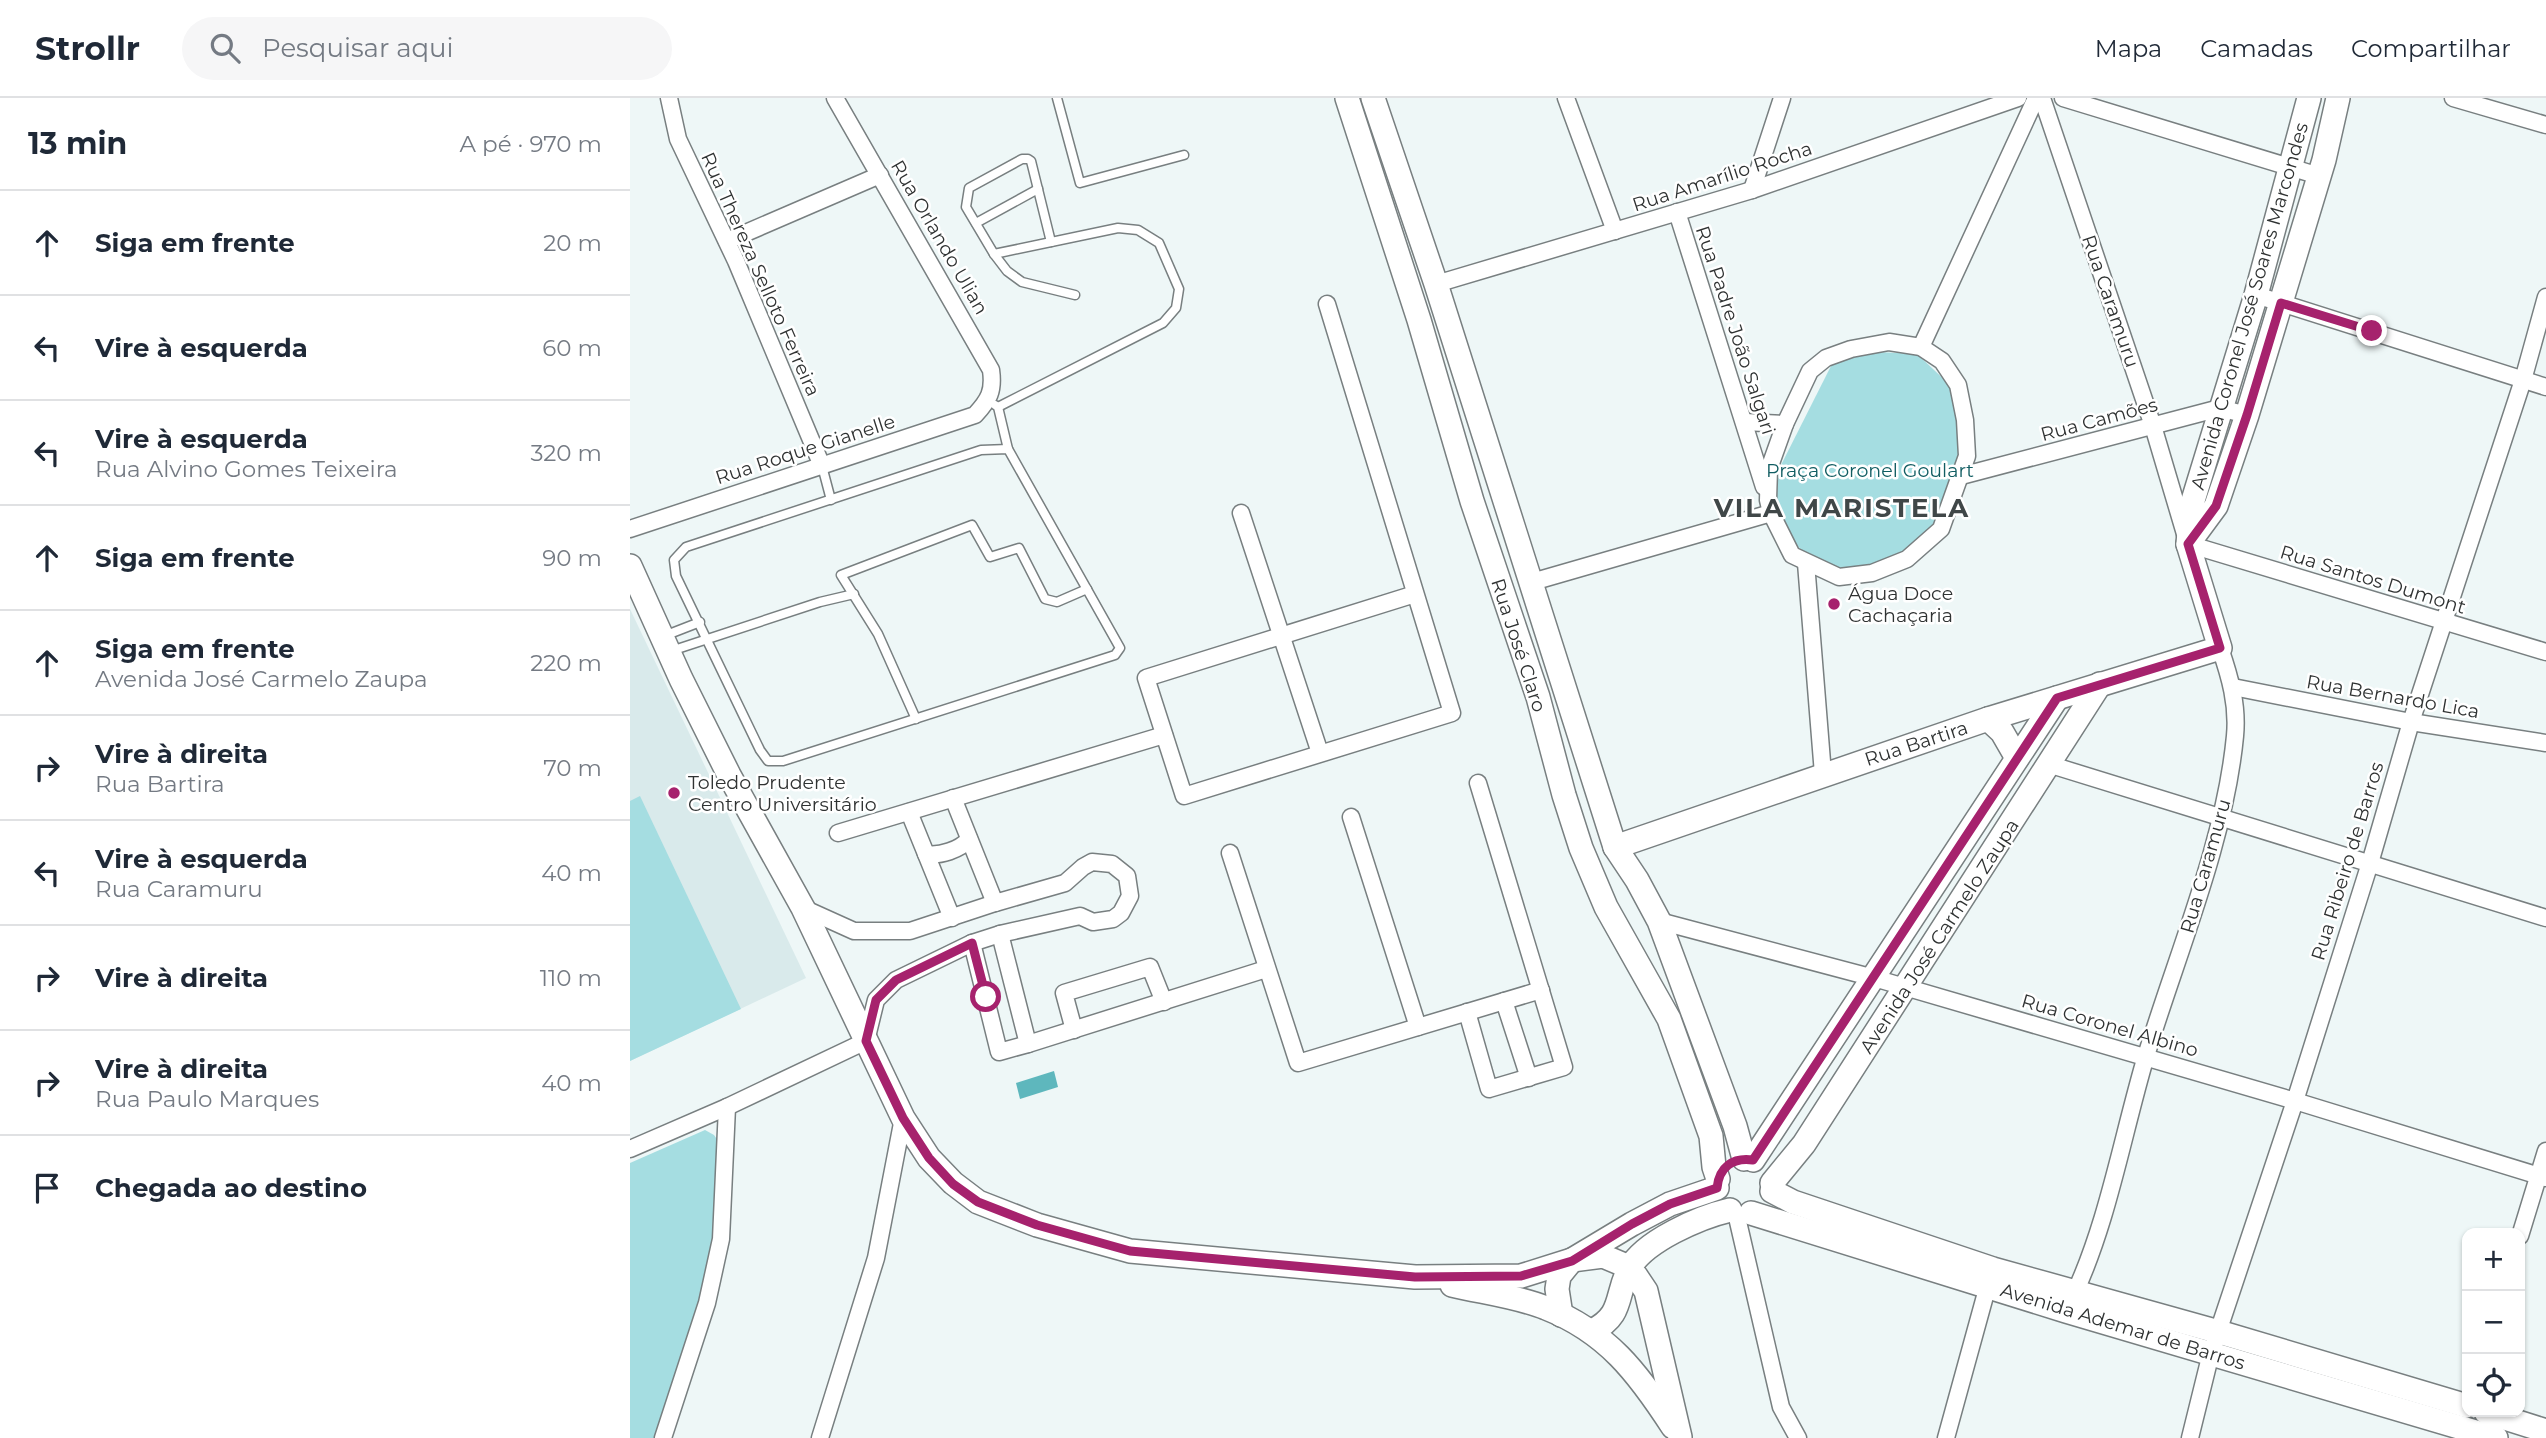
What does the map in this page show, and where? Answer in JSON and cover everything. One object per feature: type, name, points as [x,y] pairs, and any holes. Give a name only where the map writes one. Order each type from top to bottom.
[{"type":"street","name":"Rua Thereza Selloto Ferreira","points":[[669,98],[678,139],[727,242],[822,466]]},
{"type":"street","name":"Rua Orlando Ulian","points":[[835,98],[991,370],[993,404]]},
{"type":"street","name":"Rua José Claro","points":[[1347,98],[1419,320],[1472,501],[1538,697],[1581,848],[1606,907],[1670,1019],[1711,1136],[1717,1183]]},
{"type":"street","name":"Rua José Claro","points":[[1373,98],[1436,284],[1615,847],[1659,921],[1749,1159]]},
{"type":"street","points":[[1566,98],[1615,231]]},
{"type":"street","points":[[1752,190],[1782,98]]},
{"type":"street","name":"Rua Amarílio Rocha","points":[[1436,284],[1752,190],[2018,98]]},
{"type":"street","points":[[1921,347],[2036,98]]},
{"type":"street","name":"Rua Caramuru","points":[[2042,98],[2153,426],[2233,687],[2235,734],[2222,819],[2146,1058],[2098,1229],[2071,1301]]},
{"type":"street","points":[[2063,98],[2319,176]]},
{"type":"street","name":"Avenida Coronel José Soares Marcondes","points":[[2188,544],[2193,500],[2256,295],[2309,98]]},
{"type":"street","name":"Avenida Coronel José Soares Marcondes","points":[[2188,544],[2216,506],[2247,415],[2319,176],[2338,98]]},
{"type":"street","points":[[2453,98],[2546,125]]},
{"type":"street","points":[[727,242],[880,175]]},
{"type":"street","name":"Rua Padre João Salgari","points":[[1677,212],[1770,507]]},
{"type":"street","points":[[2256,295],[2546,387]]},
{"type":"street","name":"Rua Ribeiro de Barros","points":[[2190,1438],[2215,1342],[2295,1101],[2411,722],[2523,380],[2546,297]]},
{"type":"street","points":[[1327,303],[1452,713],[1184,796],[1146,678],[1415,594]]},
{"type":"street","points":[[1889,342],[1921,347],[1942,361],[1958,385],[1965,420],[1968,456],[1941,529],[1908,559],[1872,573],[1839,577],[1792,555],[1770,507],[1769,469],[1785,424],[1810,371],[1826,358],[1851,349],[1889,342]]},
{"type":"street","name":"Rua Roque Gianelle","points":[[630,529],[975,415],[993,404]]},
{"type":"street","name":"Rua Camões","points":[[1961,476],[2220,408],[2247,415]]},
{"type":"street","points":[[1744,422],[1785,424]]},
{"type":"street","points":[[1532,582],[1770,507]]},
{"type":"street","points":[[1241,513],[1320,754]]},
{"type":"street","name":"Rua Santos Dumont","points":[[2188,544],[2546,652]]},
{"type":"street","points":[[1806,563],[1823,774]]},
{"type":"street","points":[[630,566],[664,645],[729,775],[803,908],[903,1118],[929,1158],[953,1184],[978,1202],[1037,1225],[1130,1251],[1415,1277],[1521,1276],[1572,1261],[1604,1256],[1622,1264],[1646,1291],[1680,1437]]},
{"type":"street","name":"Rua Bartira","points":[[1615,847],[1988,719],[2220,648]]},
{"type":"street","name":"Avenida José Carmelo Zaupa","points":[[1772,1187],[1804,1144],[1906,988],[2100,684]]},
{"type":"street","name":"Rua Bernardo Lica","points":[[2233,687],[2411,722],[2546,743]]},
{"type":"street","name":"Avenida José Carmelo Zaupa","points":[[1749,1159],[1874,978],[2057,698]]},
{"type":"street","points":[[1988,719],[2002,732],[2017,758]]},
{"type":"street","points":[[838,833],[1164,735]]},
{"type":"street","points":[[2048,764],[2546,918]]},
{"type":"street","points":[[1467,1012],[1489,1089],[1564,1067],[1478,783]]},
{"type":"street","points":[[953,798],[995,903]]},
{"type":"street","points":[[909,812],[952,918]]},
{"type":"street","points":[[1351,817],[1418,1027]]},
{"type":"street","points":[[926,854],[934,855],[963,847],[970,839]]},
{"type":"street","points":[[1230,853],[1298,1063],[1541,990]]},
{"type":"street","points":[[803,908],[853,931],[910,931],[1065,883],[1092,862],[1112,864],[1126,876],[1130,896],[1127,905],[1113,919],[1093,922],[1080,916],[1000,934],[972,943],[896,980],[876,1000],[866,1041]]},
{"type":"street","name":"Rua Coronel Albino","points":[[1659,921],[1874,978],[2295,1101],[2542,1177]]},
{"type":"street","points":[[1000,934],[1028,1044]]},
{"type":"street","points":[[972,943],[999,1052],[1266,969]]},
{"type":"street","points":[[1074,1030],[1063,993],[1150,967],[1164,1002]]},
{"type":"street","points":[[986,997],[1014,988]]},
{"type":"street","points":[[1504,1001],[1529,1077]]},
{"type":"street","points":[[630,1149],[727,1107],[866,1041]]},
{"type":"street","points":[[663,1438],[707,1303],[722,1238],[727,1107]]},
{"type":"street","points":[[820,1438],[876,1258],[903,1118]]},
{"type":"street","points":[[2523,1228],[2542,1177],[2546,1151]]},
{"type":"street","points":[[1561,1315],[1559,1276],[1572,1261],[1632,1224],[1717,1183],[1727,1164],[1749,1159],[1766,1169],[1772,1187],[1765,1205],[1739,1212],[1715,1213],[1654,1244],[1629,1270],[1612,1317],[1605,1325],[1592,1331]]},
{"type":"street","points":[[1717,1183],[1723,1204],[1739,1212]]},
{"type":"street","name":"Avenida Ademar de Barros","points":[[1772,1187],[1793,1202],[1990,1278]]},
{"type":"street","points":[[1739,1212],[1781,1407],[1798,1438]]},
{"type":"street","name":"Avenida Ademar de Barros","points":[[1739,1212],[1990,1278],[2215,1342],[2464,1420],[2496,1438]]},
{"type":"street","points":[[1415,1277],[1545,1307],[1592,1331],[1625,1360],[1680,1437]]},
{"type":"street","points":[[1946,1438],[1990,1278]]},
{"type":"street","points":[[2502,1417],[2546,1431]]},
{"type":"lane","points":[[1057,98],[1080,183],[1184,155]]},
{"type":"lane","points":[[1051,242],[1031,161],[1028,159],[1022,159],[969,188],[966,207],[1007,271],[1022,282],[1075,295]]},
{"type":"lane","points":[[976,223],[1038,189]]},
{"type":"lane","points":[[994,254],[1118,228],[1138,230],[1159,243],[1179,289],[1176,308],[1163,323],[993,404],[1007,449],[1120,648],[1115,655],[916,719],[783,761],[768,761],[760,750],[676,576],[674,560],[686,547],[981,450],[1007,449]]},
{"type":"lane","points":[[822,466],[831,499]]},
{"type":"lane","points":[[916,719],[878,634],[841,575],[972,525],[990,557],[1019,548],[1045,599],[1057,602],[1087,589]]},
{"type":"lane","points":[[664,645],[707,639],[854,594]]},
{"type":"lane","points":[[664,645],[700,622]]},
{"type":"shaded area","name":"Toledo Prudente Centro Universitário","points":[[630,609],[806,978],[630,1061]]},
{"type":"shaded area","points":[[1054,1071],[1058,1087],[1020,1099],[1016,1083]]},
{"type":"green space","name":"Praça Coronel Goulart","points":[[1878,352],[1917,354],[1949,384],[1959,423],[1962,455],[1937,525],[1903,552],[1871,566],[1837,570],[1810,557],[1795,544],[1785,528],[1776,503],[1779,469],[1833,362]]},
{"type":"green space","points":[[640,796],[741,1009],[630,1061],[630,801]]},
{"type":"green space","points":[[705,1130],[714,1135],[721,1145],[714,1240],[704,1284],[656,1438],[630,1438],[630,1163]]},
{"type":"place","name":"Água Doce Cachaçaria","points":[[1834,604]]},
{"type":"place","name":"Toledo Prudente Centro Universitário","points":[[674,793]]},
{"type":"district","name":"VILA MARISTELA","points":[[1842,508]]},
{"type":"route","points":[[986,997],[972,943],[896,980],[876,1000],[866,1041],[903,1118],[929,1158],[953,1184],[978,1202],[1037,1225],[1130,1251],[1415,1277],[1521,1276],[1572,1261],[1670,1204],[1717,1188],[1721,1171],[1727,1164],[1735,1160],[1753,1160],[2057,698],[2220,648],[2188,544],[2216,506],[2281,303],[2372,331]]}]
